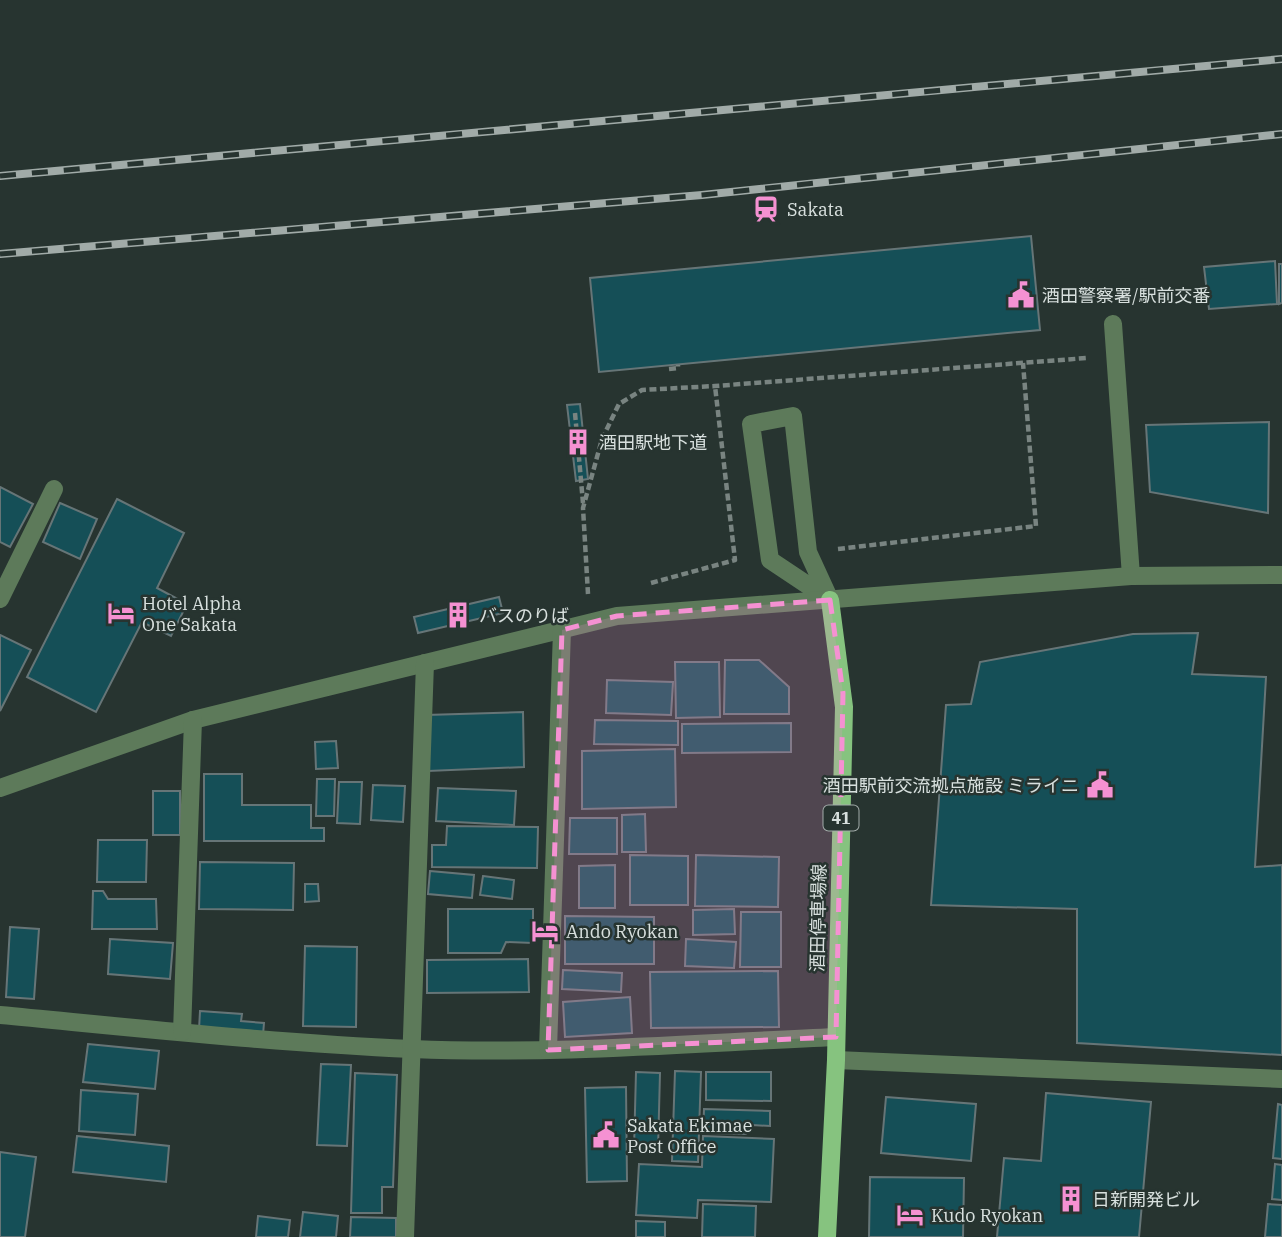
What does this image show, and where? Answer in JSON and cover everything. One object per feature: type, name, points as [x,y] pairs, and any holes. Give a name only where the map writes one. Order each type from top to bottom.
[{"type":"main road","name":"酒田停車場線","points":[[827,1237],[836,1060],[844,693],[831,600]]},
{"type":"street","points":[[1113,324],[1130,576]]},
{"type":"street","points":[[793,416],[808,552],[831,600],[770,560],[751,424],[793,416]]},
{"type":"street","points":[[0,599],[54,489]]},
{"type":"street","points":[[0,788],[193,720],[617,616],[1130,576],[1282,575]]},
{"type":"street","points":[[548,1050],[562,629]]},
{"type":"street","points":[[405,1237],[425,663]]},
{"type":"street","points":[[182,1032],[193,720]]},
{"type":"street","points":[[0,1015],[413,1049],[548,1050],[836,1037]]},
{"type":"street","points":[[836,1060],[1282,1079]]},
{"type":"path","points":[[808,552],[1036,526],[1023,362]]},
{"type":"path","points":[[669,369],[678,368],[678,365]]},
{"type":"path","points":[[715,386],[735,560]]},
{"type":"path","points":[[575,413],[583,508]]},
{"type":"path","points":[[642,585],[735,560],[770,560]]},
{"type":"highlighted area","points":[[830,600],[843,693],[836,1037],[548,1050],[562,630],[617,616]]},
{"type":"building","points":[[1031,236],[1040,330],[599,372],[590,278]]},
{"type":"building","points":[[1275,261],[1277,304],[1209,309],[1204,267]]},
{"type":"building","points":[[1279,264],[1282,264],[1282,303],[1279,304]]},
{"type":"building","name":"酒田駅地下道","points":[[580,404],[588,479],[576,481],[567,405]]},
{"type":"building","points":[[1269,422],[1268,513],[1150,492],[1146,425]]},
{"type":"building","points":[[0,487],[33,504],[10,547],[0,542]]},
{"type":"building","name":"Hotel Alpha One Sakata","points":[[117,499],[184,533],[157,588],[187,604],[171,636],[142,622],[96,712],[27,677]]},
{"type":"building","points":[[60,503],[97,519],[80,559],[43,542]]},
{"type":"building","name":"バスのりば","points":[[499,597],[503,613],[418,633],[414,617]]},
{"type":"building","name":"酒田駅前交流拠点施設 ミライニ","points":[[1198,633],[1192,674],[1266,677],[1255,867],[1282,865],[1282,1055],[1077,1043],[1077,909],[931,905],[946,705],[971,704],[980,662],[1133,634]]},
{"type":"building","points":[[0,635],[31,650],[0,711]]},
{"type":"building","points":[[725,660],[759,660],[789,687],[789,714],[724,714]]},
{"type":"building","points":[[675,662],[719,662],[720,717],[676,718]]},
{"type":"building","points":[[607,680],[673,682],[671,715],[606,713]]},
{"type":"building","points":[[523,712],[524,767],[428,771],[426,715]]},
{"type":"building","points":[[595,720],[678,721],[678,745],[594,744]]},
{"type":"building","points":[[791,723],[791,752],[682,753],[682,724]]},
{"type":"building","points":[[336,741],[338,768],[316,769],[315,742]]},
{"type":"building","points":[[675,749],[676,807],[582,809],[582,751]]},
{"type":"building","points":[[204,774],[242,774],[242,805],[311,805],[311,828],[324,828],[324,841],[204,841]]},
{"type":"building","points":[[317,779],[335,779],[334,816],[316,816]]},
{"type":"building","points":[[339,782],[362,782],[360,824],[337,823]]},
{"type":"building","points":[[373,785],[405,786],[403,822],[371,820]]},
{"type":"building","points":[[438,788],[516,791],[514,825],[436,821]]},
{"type":"building","points":[[153,791],[180,791],[180,835],[153,835]]},
{"type":"building","points":[[645,814],[646,852],[622,852],[622,815]]},
{"type":"building","points":[[570,818],[617,818],[617,854],[569,854]]},
{"type":"building","points":[[447,826],[538,827],[537,868],[432,867],[432,845],[446,845]]},
{"type":"building","points":[[98,840],[147,840],[146,882],[97,882]]},
{"type":"building","points":[[630,855],[688,856],[688,905],[630,905]]},
{"type":"building","points":[[696,855],[779,857],[778,907],[695,906]]},
{"type":"building","points":[[200,862],[294,863],[293,910],[199,909]]},
{"type":"building","points":[[615,865],[615,908],[579,908],[579,866]]},
{"type":"building","points":[[430,871],[474,875],[472,898],[428,894]]},
{"type":"building","points":[[483,876],[514,880],[512,899],[480,895]]},
{"type":"building","points":[[305,884],[318,884],[319,901],[305,902]]},
{"type":"building","points":[[93,891],[103,891],[108,899],[156,899],[157,929],[92,929]]},
{"type":"building","points":[[448,909],[533,909],[533,943],[506,942],[501,953],[448,953]]},
{"type":"building","points":[[734,909],[735,934],[693,935],[693,910]]},
{"type":"building","points":[[741,912],[781,912],[781,967],[740,967]]},
{"type":"building","points":[[565,916],[654,917],[654,964],[565,964]]},
{"type":"building","points":[[10,927],[39,929],[34,999],[6,997]]},
{"type":"building","points":[[110,939],[173,943],[170,979],[108,974]]},
{"type":"building","points":[[686,939],[736,942],[734,968],[685,966]]},
{"type":"building","points":[[305,946],[357,947],[356,1027],[303,1026]]},
{"type":"building","points":[[528,959],[529,992],[427,993],[427,960]]},
{"type":"building","points":[[563,970],[622,973],[621,992],[562,989]]},
{"type":"building","points":[[778,971],[779,1027],[651,1028],[650,972]]},
{"type":"building","points":[[630,997],[632,1033],[565,1037],[563,1002]]},
{"type":"building","points":[[200,1011],[242,1014],[241,1021],[264,1023],[263,1035],[199,1030]]},
{"type":"building","points":[[88,1044],[159,1051],[155,1089],[83,1082]]},
{"type":"building","points":[[321,1064],[351,1065],[347,1146],[317,1145]]},
{"type":"building","points":[[675,1071],[701,1072],[698,1162],[672,1161]]},
{"type":"building","points":[[636,1072],[660,1073],[658,1149],[634,1149]]},
{"type":"building","points":[[706,1072],[771,1072],[771,1101],[706,1100]]},
{"type":"building","points":[[355,1073],[397,1075],[393,1187],[382,1187],[382,1213],[351,1213]]},
{"type":"building","points":[[626,1087],[627,1181],[587,1182],[585,1088]]},
{"type":"building","points":[[81,1090],[138,1094],[135,1135],[79,1131]]},
{"type":"building","name":"日新開発ビル","points":[[1046,1093],[1151,1102],[1139,1237],[997,1237],[1004,1158],[1041,1161]]},
{"type":"building","points":[[886,1097],[976,1104],[971,1161],[881,1153]]},
{"type":"building","points":[[1278,1104],[1282,1105],[1282,1159],[1273,1158]]},
{"type":"building","points":[[704,1109],[770,1111],[770,1126],[752,1125],[746,1134],[703,1133]]},
{"type":"building","points":[[77,1136],[169,1146],[166,1182],[73,1172]]},
{"type":"building","points":[[703,1136],[774,1139],[771,1202],[698,1200],[697,1218],[636,1215],[639,1164],[702,1167]]},
{"type":"building","points":[[0,1152],[36,1157],[25,1237],[0,1237]]},
{"type":"building","points":[[1275,1164],[1282,1165],[1282,1200],[1272,1199]]},
{"type":"building","points":[[870,1177],[964,1178],[963,1237],[869,1237]]},
{"type":"building","points":[[703,1204],[756,1206],[755,1237],[702,1237]]},
{"type":"building","points":[[1268,1204],[1282,1205],[1282,1237],[1265,1237]]},
{"type":"building","points":[[303,1212],[338,1216],[336,1237],[300,1237]]},
{"type":"building","points":[[258,1216],[290,1220],[288,1237],[256,1237]]},
{"type":"building","points":[[351,1217],[396,1218],[396,1237],[350,1237]]},
{"type":"building","points":[[636,1221],[665,1222],[665,1237],[636,1237]]},
{"type":"railway","points":[[0,176],[1282,59]]},
{"type":"railway","points":[[0,254],[702,195],[1282,134]]},
{"type":"place","name":"Sakata","points":[[766,209]]},
{"type":"place","name":"酒田警察署/駅前交番","points":[[1021,295]]},
{"type":"place","name":"酒田駅地下道","points":[[578,442]]},
{"type":"place","name":"Hotel Alpha One Sakata","points":[[121,613]]},
{"type":"place","name":"バスのりば","points":[[458,615]]},
{"type":"place","name":"酒田駅前交流拠点施設 ミライニ","points":[[1100,785]]},
{"type":"place","name":"Ando Ryokan","points":[[545,931]]},
{"type":"place","name":"Sakata Ekimae Post Office","points":[[606,1135]]},
{"type":"place","name":"日新開発ビル","points":[[1071,1199]]},
{"type":"place","name":"Kudo Ryokan","points":[[910,1215]]}]
